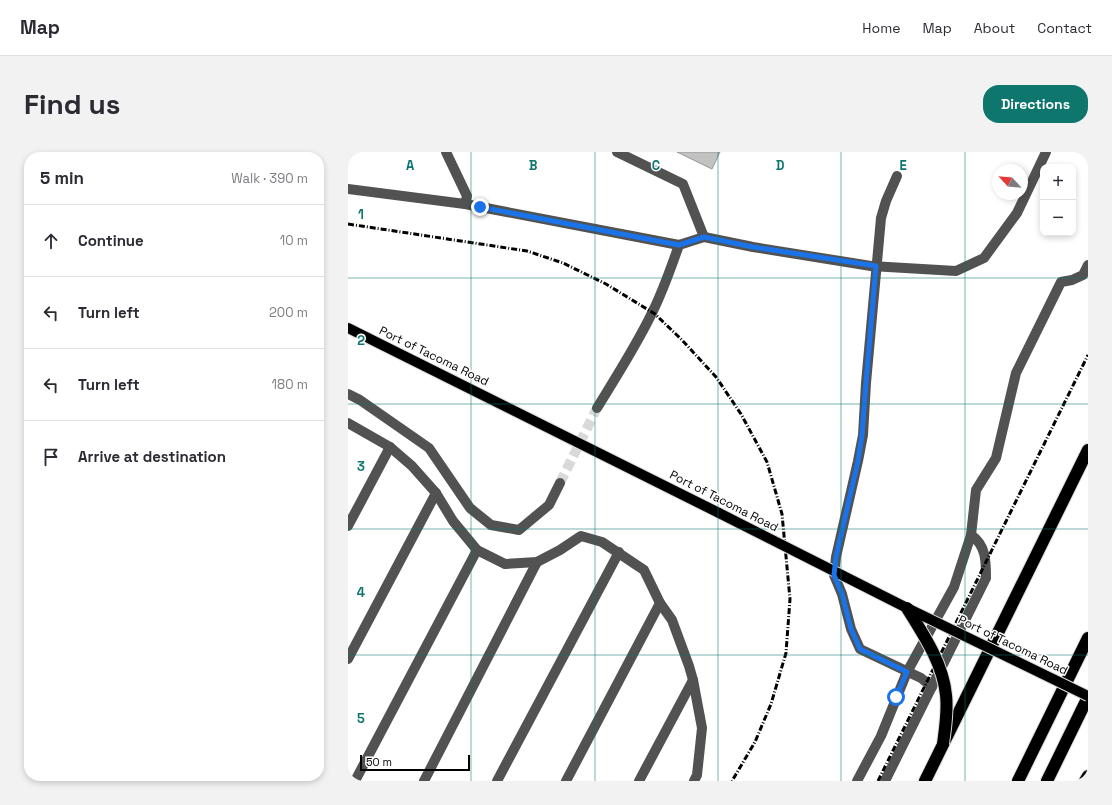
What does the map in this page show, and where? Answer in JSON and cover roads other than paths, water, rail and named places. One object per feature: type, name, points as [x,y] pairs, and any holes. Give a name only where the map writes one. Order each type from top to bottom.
[{"type":"highway","points":[[925,781],[1088,450]]},
{"type":"highway","points":[[907,608],[927,639],[941,672],[946,694],[947,716],[943,744]]},
{"type":"highway","points":[[1018,781],[1088,638]]},
{"type":"highway","points":[[1047,781],[1088,697]]},
{"type":"highway","points":[[1085,781],[1088,776]]},
{"type":"main road","name":"Port of Tacoma Road","points":[[348,328],[1088,697]]},
{"type":"lane","points":[[446,152],[467,196],[465,204]]},
{"type":"lane","points":[[617,152],[683,184],[704,237]]},
{"type":"lane","points":[[348,189],[465,204],[679,245],[704,237],[753,247],[876,266],[956,271],[984,258],[1017,213],[1046,152]]},
{"type":"lane","points":[[897,176],[886,201],[881,218],[862,435],[858,461],[836,557],[834,575],[842,594],[851,629],[860,649],[927,682],[932,686]]},
{"type":"lane","points":[[597,408],[652,313],[662,292],[679,245]]},
{"type":"lane","points":[[857,781],[881,736],[907,672],[954,587],[971,535],[976,490],[996,458],[1016,373],[1061,282],[1072,280],[1083,275],[1088,264]]},
{"type":"lane","points":[[348,394],[360,400],[429,448],[470,508],[491,525],[519,530],[549,505],[560,483]]},
{"type":"lane","points":[[348,423],[390,447],[412,466],[436,493],[453,521],[477,550],[506,564],[537,562],[560,550],[581,536],[602,542],[644,570],[660,603],[672,620],[693,680],[702,728],[697,775],[694,781]]},
{"type":"lane","points":[[348,526],[390,447]]},
{"type":"lane","points":[[348,659],[436,493]]},
{"type":"lane","points":[[885,781],[986,578],[986,561],[982,548],[978,540],[971,535]]},
{"type":"lane","points":[[355,781],[477,550]]},
{"type":"lane","points":[[496,781],[619,552]]},
{"type":"lane","points":[[424,781],[537,562]]},
{"type":"lane","points":[[566,781],[660,603]]},
{"type":"lane","points":[[639,781],[693,680]]},
{"type":"tunnel","points":[[560,483],[597,408]]},
{"type":"railway","points":[[348,224],[527,251],[563,263],[606,284],[655,314],[682,340],[716,377],[741,414],[767,462],[782,514],[790,599],[786,653],[771,704],[755,742],[732,781]]},
{"type":"railway","points":[[878,781],[1088,355]]}]
